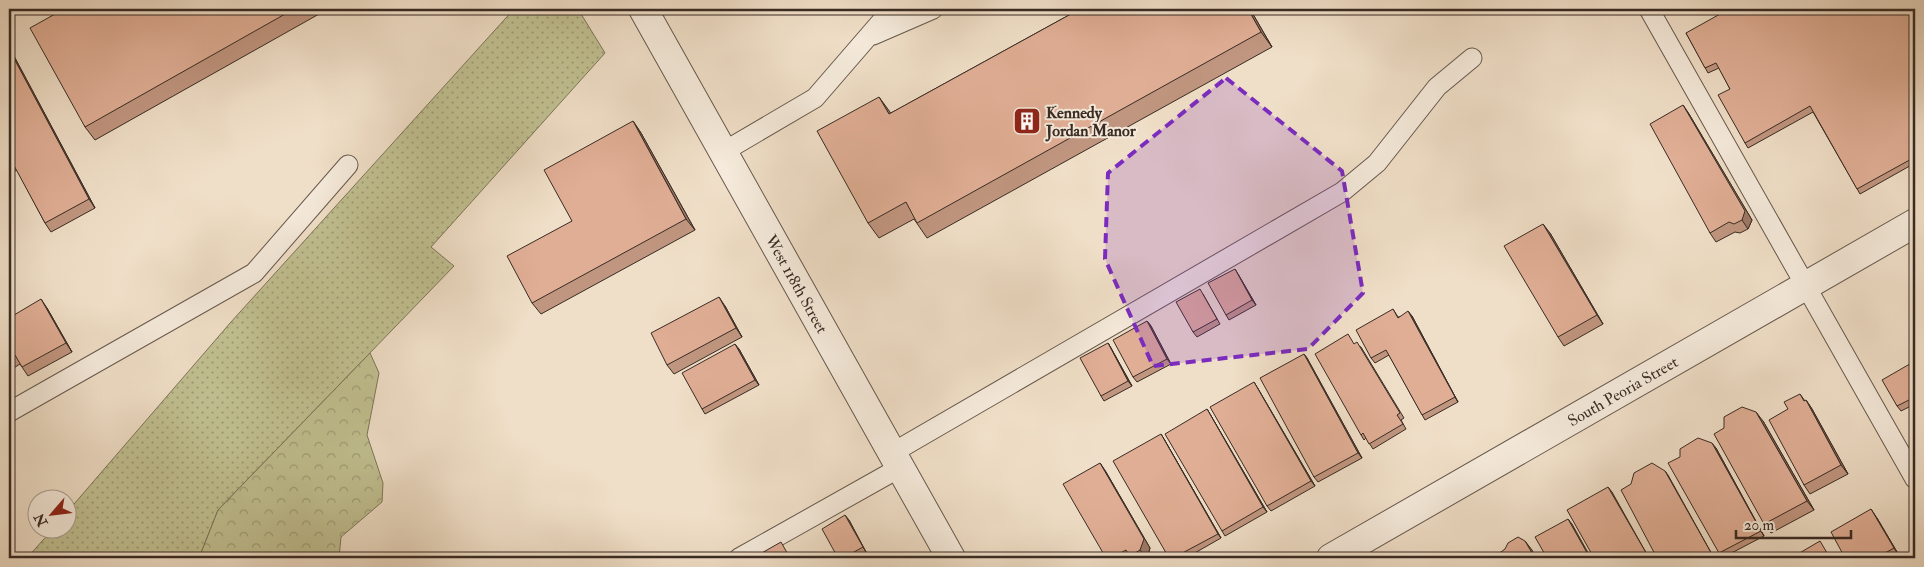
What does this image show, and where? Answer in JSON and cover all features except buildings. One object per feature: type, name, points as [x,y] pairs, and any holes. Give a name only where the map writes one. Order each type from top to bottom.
[{"type":"street","name":"West 118th Street","points":[[643,9],[951,558]]},
{"type":"street","name":"South Peoria Street","points":[[1331,558],[1915,222]]},
{"type":"lane","points":[[723,152],[815,98],[892,9]]},
{"type":"lane","points":[[867,38],[933,9]]},
{"type":"lane","points":[[1649,9],[1915,479]]},
{"type":"lane","points":[[739,558],[896,460],[1342,192],[1377,163],[1437,86],[1472,58]]},
{"type":"lane","points":[[9,412],[254,273],[348,165]]},
{"type":"highlighted area","points":[[1226,78],[1342,171],[1363,293],[1308,349],[1153,366],[1105,259],[1108,173]]},
{"type":"green space","points":[[514,9],[578,9],[605,53],[431,247],[454,266],[218,510],[199,558],[27,558],[43,540],[78,540],[78,499],[231,322]]},
{"type":"green space","points":[[370,353],[379,373],[367,435],[383,483],[382,502],[341,537],[339,558],[199,558],[218,510]]},
{"type":"place","name":"Kennedy Jordan Manor","points":[[1027,121]]}]
